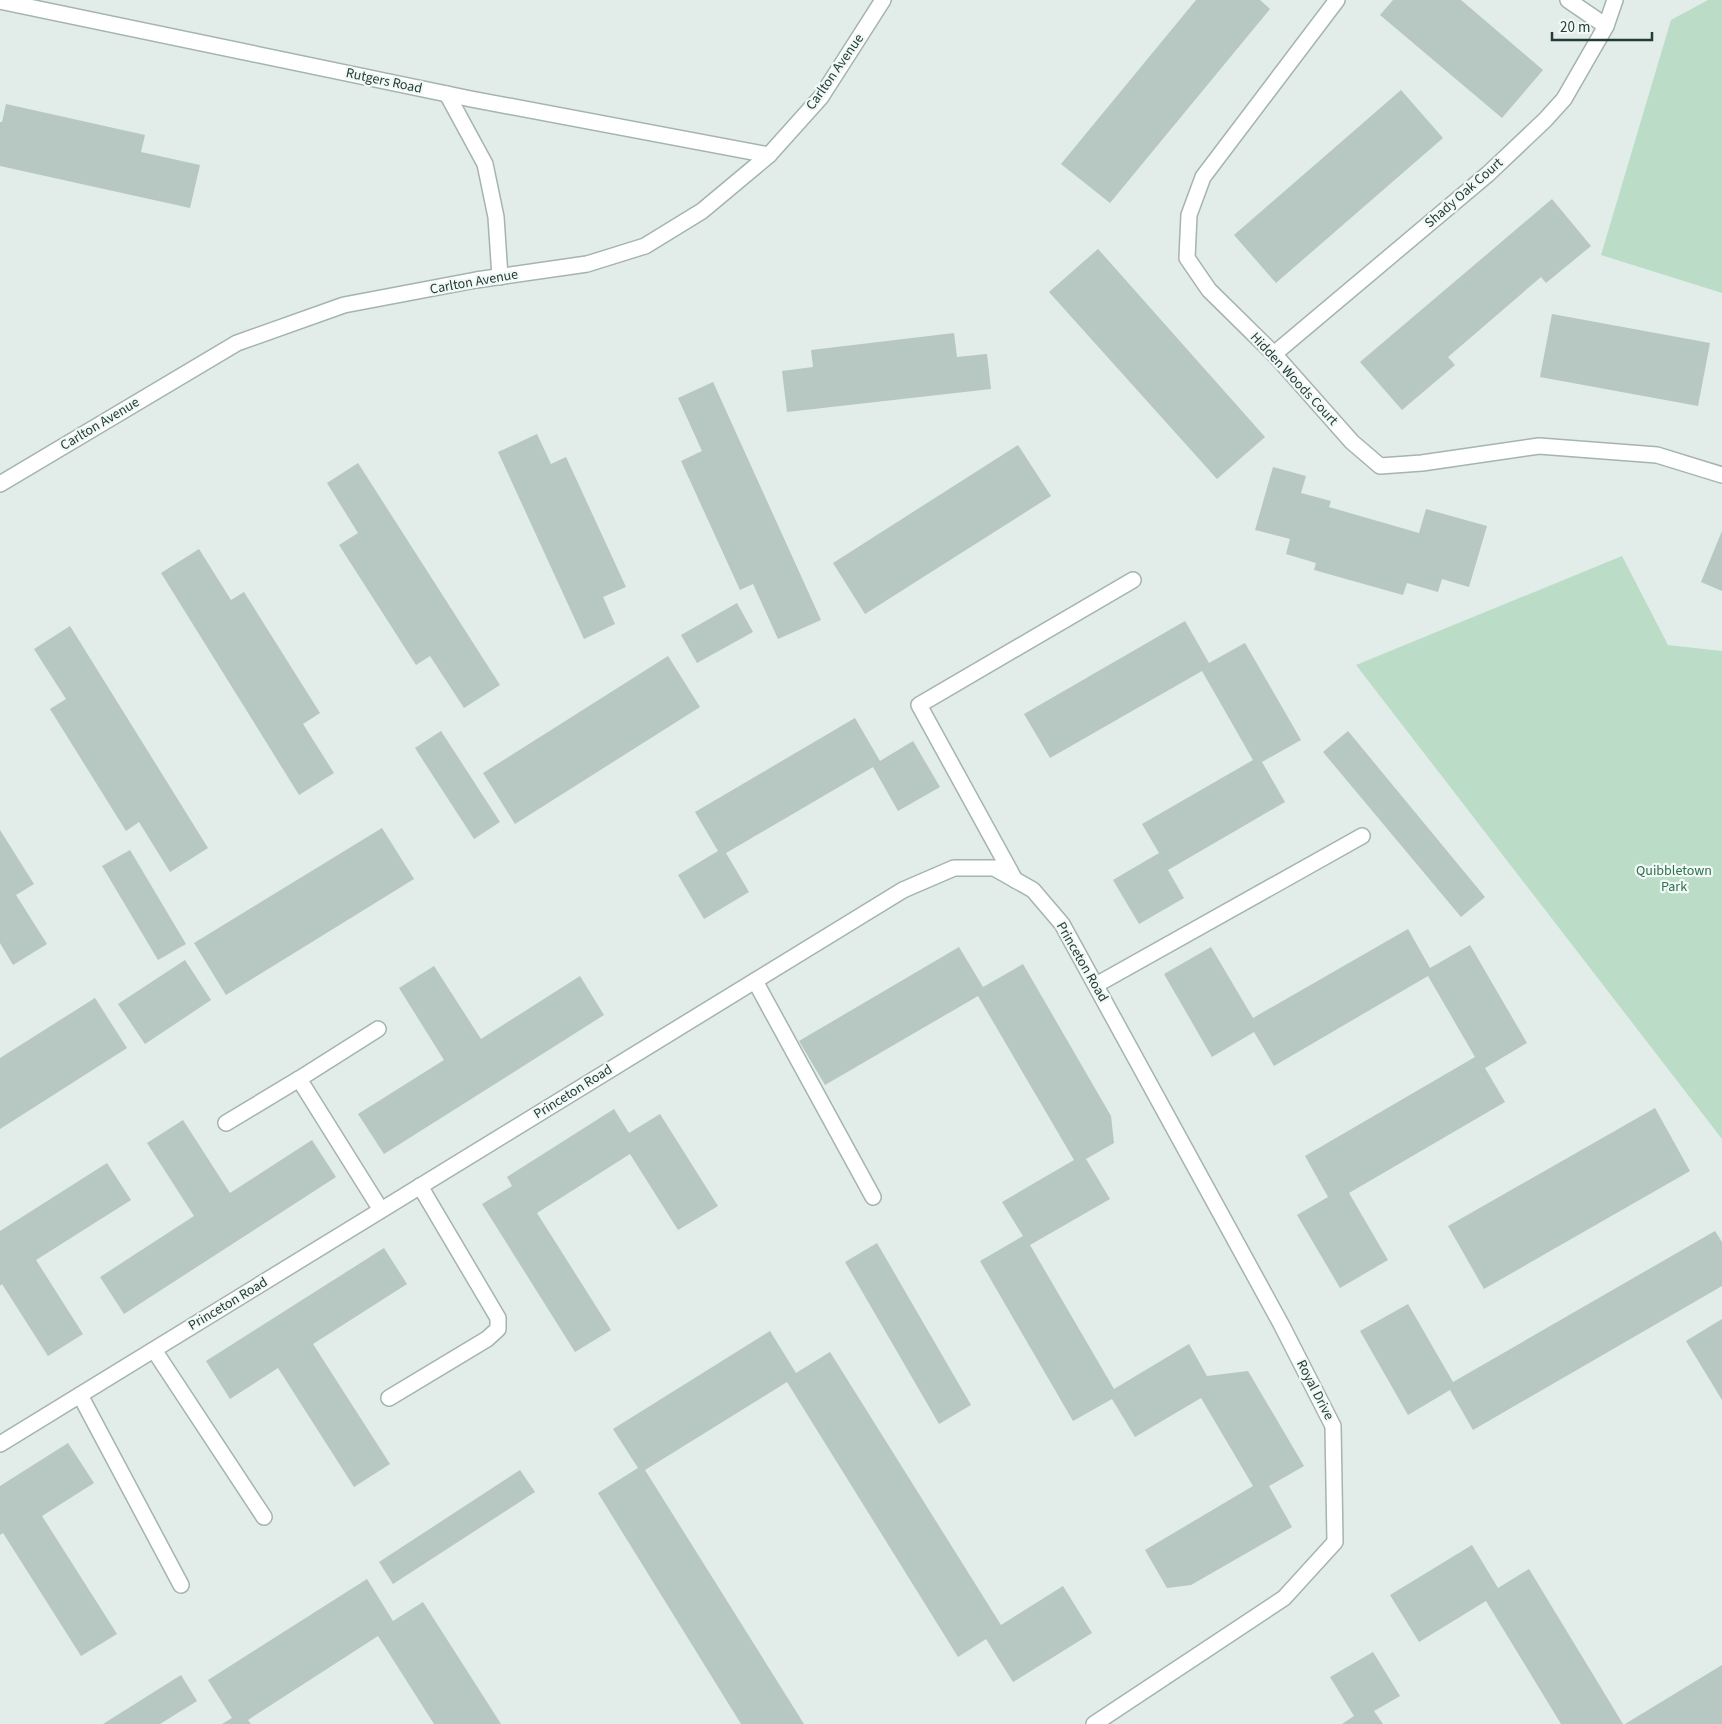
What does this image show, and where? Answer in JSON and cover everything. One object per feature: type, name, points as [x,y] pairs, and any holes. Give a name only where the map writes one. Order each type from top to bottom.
[{"type":"street","name":"Carlton Avenue","points":[[0,484],[237,343],[344,305],[500,277],[587,264],[645,246],[702,211],[769,155],[821,97],[883,0]]},
{"type":"street","name":"Hidden Woods Court","points":[[1337,0],[1203,177],[1189,215],[1187,258],[1209,290],[1274,354],[1352,442],[1380,466],[1422,463],[1539,446],[1657,455],[1722,475]]},
{"type":"street","points":[[1568,0],[1606,26]]},
{"type":"street","name":"Shady Oak Court","points":[[1274,354],[1488,174],[1545,120],[1564,99],[1606,26],[1615,0]]},
{"type":"street","name":"Rutgers Road","points":[[0,1],[447,94],[769,155]]},
{"type":"street","points":[[447,94],[485,164],[496,218],[500,277]]},
{"type":"street","points":[[1016,880],[919,705],[1133,580]]},
{"type":"street","points":[[1096,985],[1362,836]]},
{"type":"street","name":"Princeton Road","points":[[0,1444],[903,890],[954,868],[994,868],[1033,890],[1062,924],[1111,1011]]},
{"type":"street","points":[[755,981],[874,1197]]},
{"type":"street","name":"Royal Drive","points":[[1094,1724],[1284,1598],[1335,1542],[1333,1426],[1272,1307],[1111,1011]]},
{"type":"street","points":[[226,1123],[378,1029]]},
{"type":"street","points":[[299,1079],[381,1210]]},
{"type":"street","points":[[389,1398],[487,1339],[498,1329],[498,1318],[420,1186]]},
{"type":"street","points":[[154,1350],[264,1517]]},
{"type":"street","points":[[80,1395],[180,1585]]},
{"type":"green space","points":[[1708,0],[1722,0],[1722,293],[1601,255],[1671,20]]},
{"type":"green space","name":"Quibbletown Park","points":[[1622,556],[1668,645],[1722,651],[1722,1139],[1356,665]]},
{"type":"building","points":[[1196,0],[1260,0],[1270,9],[1110,203],[1061,164]]},
{"type":"building","points":[[1393,0],[1461,0],[1543,70],[1502,118],[1380,15]]},
{"type":"building","points":[[1401,90],[1443,138],[1276,283],[1234,235]]},
{"type":"building","points":[[6,104],[145,135],[141,152],[200,165],[190,208],[0,166],[0,122],[2,122]]},
{"type":"building","points":[[1552,199],[1591,246],[1546,283],[1541,277],[1448,357],[1455,365],[1402,410],[1360,362]]},
{"type":"building","points":[[1098,249],[1265,437],[1217,479],[1049,292]]},
{"type":"building","points":[[1552,314],[1710,343],[1698,406],[1540,377]]},
{"type":"building","points":[[954,333],[957,357],[987,354],[991,389],[787,412],[782,371],[813,367],[811,350]]},
{"type":"building","points":[[713,382],[821,620],[778,639],[753,584],[740,590],[681,461],[702,451],[678,398]]},
{"type":"building","points":[[537,434],[551,464],[566,457],[626,587],[603,597],[615,624],[584,639],[498,452]]},
{"type":"building","points":[[1018,445],[1051,496],[865,614],[833,563]]},
{"type":"building","points":[[358,463],[500,685],[464,708],[430,656],[416,665],[339,545],[358,533],[327,483]]},
{"type":"building","points":[[1273,467],[1306,476],[1301,493],[1331,501],[1329,507],[1419,533],[1426,509],[1487,526],[1469,587],[1442,579],[1438,592],[1407,583],[1403,595],[1314,570],[1316,563],[1286,554],[1290,539],[1255,530]]},
{"type":"building","points":[[1722,531],[1722,591],[1701,582]]},
{"type":"building","points":[[199,549],[231,600],[244,592],[320,713],[303,724],[334,773],[299,795],[161,573]]},
{"type":"building","points":[[737,603],[753,632],[697,663],[681,635]]},
{"type":"building","points":[[1185,621],[1209,663],[1245,643],[1301,740],[1262,762],[1285,802],[1168,870],[1184,898],[1139,924],[1113,880],[1159,853],[1142,824],[1253,760],[1202,671],[1050,758],[1024,714]]},
{"type":"building","points":[[70,626],[208,848],[170,872],[139,822],[126,831],[50,709],[66,699],[34,649]]},
{"type":"building","points":[[668,656],[700,707],[515,824],[483,773]]},
{"type":"building","points":[[855,718],[880,761],[913,741],[940,787],[898,811],[873,767],[726,853],[749,892],[704,919],[678,875],[718,851],[695,812]]},
{"type":"building","points":[[441,731],[500,822],[474,839],[415,748]]},
{"type":"building","points":[[1348,731],[1485,897],[1461,917],[1323,752]]},
{"type":"building","points":[[382,828],[414,879],[226,995],[194,943]]},
{"type":"building","points":[[0,830],[34,884],[16,895],[47,944],[13,965],[0,943]]},
{"type":"building","points":[[130,850],[186,944],[158,960],[102,866]]},
{"type":"building","points":[[1408,929],[1430,968],[1470,945],[1527,1043],[1485,1068],[1505,1102],[1349,1193],[1388,1260],[1340,1288],[1297,1215],[1328,1197],[1305,1156],[1475,1057],[1428,976],[1274,1066],[1254,1032],[1212,1057],[1164,974],[1211,947],[1253,1018]]},
{"type":"building","points":[[959,947],[983,987],[1023,964],[1111,1116],[1114,1143],[1086,1159],[1110,1199],[1030,1245],[1114,1389],[1189,1344],[1207,1376],[1248,1371],[1304,1466],[1269,1486],[1292,1527],[1191,1585],[1167,1588],[1145,1550],[1253,1486],[1201,1398],[1135,1437],[1112,1399],[1073,1421],[980,1261],[1023,1236],[1002,1202],[1074,1160],[978,996],[825,1085],[799,1041]]},
{"type":"building","points":[[185,960],[211,1000],[145,1044],[118,1004]]},
{"type":"building","points":[[434,966],[481,1039],[580,976],[604,1015],[384,1154],[358,1114],[444,1060],[399,988]]},
{"type":"building","points":[[95,998],[127,1048],[0,1129],[0,1058]]},
{"type":"building","points":[[1655,1108],[1690,1171],[1484,1289],[1448,1226]]},
{"type":"building","points":[[614,1109],[629,1133],[660,1114],[718,1206],[678,1230],[630,1154],[537,1213],[611,1330],[575,1352],[482,1204],[512,1186],[507,1177]]},
{"type":"building","points":[[183,1120],[230,1193],[312,1140],[336,1177],[124,1314],[100,1277],[194,1216],[147,1143]]},
{"type":"building","points":[[107,1163],[131,1200],[36,1260],[83,1334],[48,1356],[2,1284],[0,1286],[0,1231]]},
{"type":"building","points":[[1715,1231],[1722,1242],[1722,1286],[1473,1430],[1450,1390],[1408,1415],[1360,1331],[1408,1304],[1453,1382]]},
{"type":"building","points":[[877,1243],[971,1405],[939,1424],[845,1262]]},
{"type":"building","points":[[384,1248],[407,1284],[313,1344],[390,1464],[354,1487],[278,1368],[230,1399],[206,1361]]},
{"type":"building","points":[[1722,1319],[1722,1400],[1686,1341]]},
{"type":"building","points":[[770,1331],[796,1373],[830,1352],[1001,1625],[1063,1586],[1092,1633],[1013,1682],[986,1639],[958,1657],[787,1382],[645,1470],[804,1724],[741,1724],[598,1493],[638,1468],[613,1429]]},
{"type":"building","points":[[68,1443],[94,1483],[42,1516],[117,1634],[81,1656],[3,1533],[0,1535],[0,1486]]},
{"type":"building","points":[[520,1470],[535,1492],[393,1584],[379,1562]]},
{"type":"building","points":[[1472,1545],[1498,1588],[1529,1569],[1623,1724],[1561,1724],[1486,1601],[1419,1642],[1390,1595]]},
{"type":"building","points":[[367,1579],[393,1621],[423,1602],[501,1724],[434,1724],[378,1636],[248,1720],[251,1724],[222,1724],[232,1718],[208,1680]]},
{"type":"building","points":[[1373,1652],[1400,1696],[1374,1711],[1383,1724],[1342,1724],[1354,1716],[1330,1677]]},
{"type":"building","points":[[1722,1665],[1722,1724],[1625,1724]]},
{"type":"building","points":[[181,1675],[197,1701],[160,1724],[103,1724]]}]
